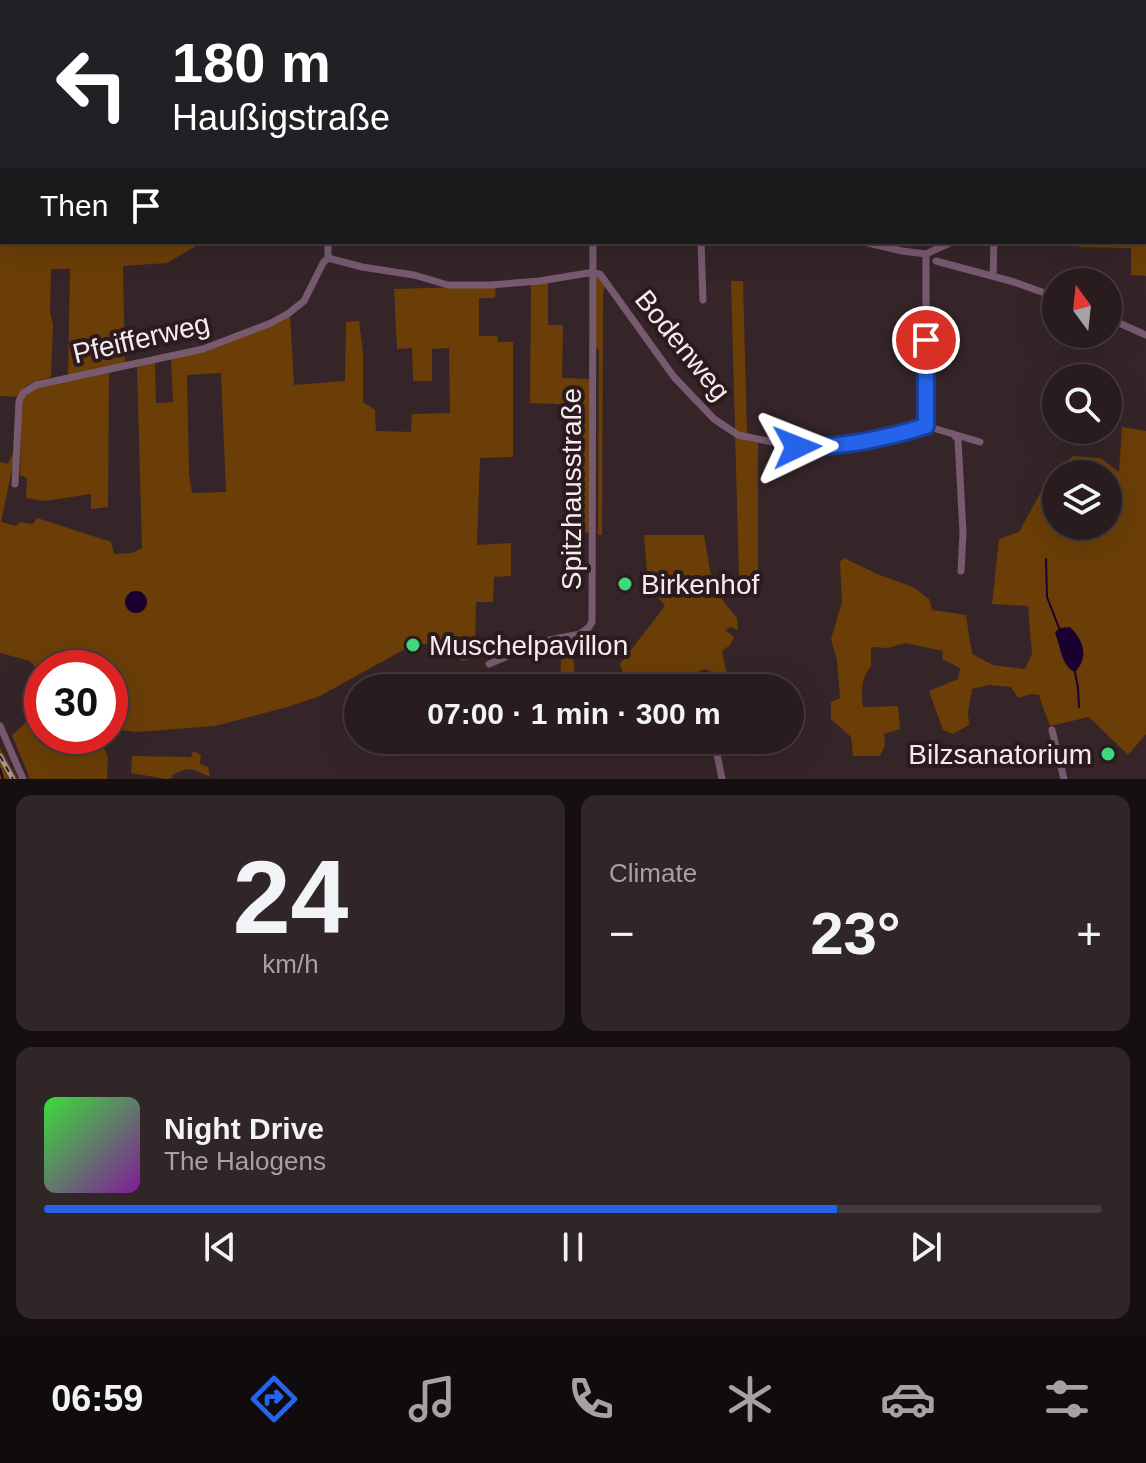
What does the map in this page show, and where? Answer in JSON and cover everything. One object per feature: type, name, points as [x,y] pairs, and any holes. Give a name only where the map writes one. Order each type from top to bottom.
[{"type":"street","points":[[328,244],[328,258],[448,285],[540,281],[594,273]]},
{"type":"street","name":"Spitzhausstraße","points":[[489,664],[544,641],[580,634],[592,622],[593,244]]},
{"type":"street","points":[[701,244],[703,300]]},
{"type":"street","points":[[872,244],[926,254],[948,244]]},
{"type":"street","points":[[993,276],[994,244]]},
{"type":"street","points":[[926,254],[926,426],[980,442]]},
{"type":"street","name":"Pfeifferweg","points":[[15,484],[19,401],[28,388],[203,349],[271,323],[304,301],[328,258]]},
{"type":"street","points":[[936,261],[1042,292]]},
{"type":"street","name":"Bodenweg","points":[[594,273],[600,274],[648,342],[694,399],[714,419],[738,435],[797,447],[827,448],[887,438],[926,426]]},
{"type":"street","points":[[1122,324],[1146,335]]},
{"type":"street","points":[[951,432],[958,439],[963,533],[961,571]]},
{"type":"street","points":[[0,726],[23,779]]},
{"type":"street","points":[[1052,730],[1064,779]]},
{"type":"street","points":[[717,754],[722,779]]},
{"type":"shaded area","points":[[0,244],[200,244],[167,263],[123,266],[125,367],[109,370],[108,507],[91,509],[91,494],[44,501],[26,498],[27,478],[20,475],[21,402],[35,389],[68,379],[70,269],[51,269],[51,377],[27,386],[17,397],[0,396]]},
{"type":"shaded area","points":[[1079,244],[1146,244],[1146,276],[1131,275],[1131,248],[1079,247]]},
{"type":"shaded area","points":[[597,275],[605,284],[602,535],[598,535]]},
{"type":"shaded area","points":[[731,281],[743,281],[747,435],[758,438],[758,577],[739,578]]},
{"type":"shaded area","points":[[548,283],[548,325],[563,325],[562,378],[590,379],[590,532],[575,535],[578,405],[530,403],[531,285]]},
{"type":"shaded area","points":[[496,286],[495,298],[479,298],[479,336],[497,336],[498,342],[513,342],[513,457],[480,458],[477,545],[511,543],[511,576],[494,577],[493,602],[476,602],[475,656],[463,661],[429,644],[414,644],[360,674],[344,674],[344,683],[320,696],[287,707],[215,726],[136,732],[128,731],[128,650],[24,650],[24,659],[0,653],[0,462],[8,464],[14,451],[1,522],[16,526],[20,522],[33,524],[37,518],[111,542],[114,554],[132,553],[142,548],[137,365],[155,361],[156,403],[173,402],[171,358],[290,315],[294,385],[345,381],[346,322],[359,321],[363,352],[363,402],[375,410],[376,431],[411,432],[412,414],[450,413],[449,348],[432,349],[432,381],[413,381],[412,348],[397,349],[394,289]],"holes":[[[221,373],[226,492],[192,493],[187,375]]]},
{"type":"shaded area","points":[[1122,427],[1146,431],[1146,734],[1128,755],[1089,717],[1050,726],[1040,695],[1018,698],[1011,687],[989,685],[972,689],[969,725],[953,734],[943,730],[929,691],[958,679],[960,668],[942,659],[943,651],[905,643],[888,648],[871,647],[871,666],[865,675],[862,691],[863,707],[898,706],[900,729],[884,734],[885,745],[880,756],[853,756],[851,737],[831,719],[831,702],[840,698],[837,661],[831,639],[842,602],[840,562],[844,558],[913,587],[929,599],[932,610],[966,615],[972,654],[993,665],[1025,669],[1032,654],[1028,606],[992,604],[999,539],[1019,532],[1042,490],[1042,540],[1122,540]]},
{"type":"shaded area","points":[[1073,456],[1103,460],[1068,460]]},
{"type":"shaded area","points":[[644,535],[704,535],[713,588],[737,618],[738,630],[731,627],[725,630],[734,637],[722,651],[727,674],[713,674],[706,669],[697,674],[623,674],[620,664],[665,606],[648,584]]},
{"type":"shaded area","points":[[136,591],[144,594],[147,602],[144,610],[136,613],[128,610],[125,602],[128,594]]},
{"type":"shaded area","points":[[1070,627],[1083,649],[1082,661],[1075,672],[1064,661],[1055,633],[1059,628]]},
{"type":"shaded area","points":[[572,645],[575,674],[562,674],[563,657]]},
{"type":"shaded area","points":[[24,724],[24,754],[107,754],[107,779],[30,779],[12,735]]},
{"type":"shaded area","points":[[0,748],[18,779],[0,779]]},
{"type":"shaded area","points":[[193,751],[201,755],[200,764],[208,767],[210,777],[191,769],[166,779],[131,773],[132,756],[191,757]]},
{"type":"waterway","points":[[1046,559],[1047,597],[1059,628]]},
{"type":"waterway","points":[[1075,672],[1079,707]]},
{"type":"waterway","points":[[0,769],[3,779]]},
{"type":"railway","points":[[0,756],[13,779]]},
{"type":"place","name":"Birkenhof","points":[[625,584]]},
{"type":"place","name":"Muschelpavillon","points":[[413,645]]},
{"type":"place","name":"Bilzsanatorium","points":[[1108,754]]},
{"type":"route","points":[[797,447],[827,448],[884,438],[926,426],[926,340]]}]
